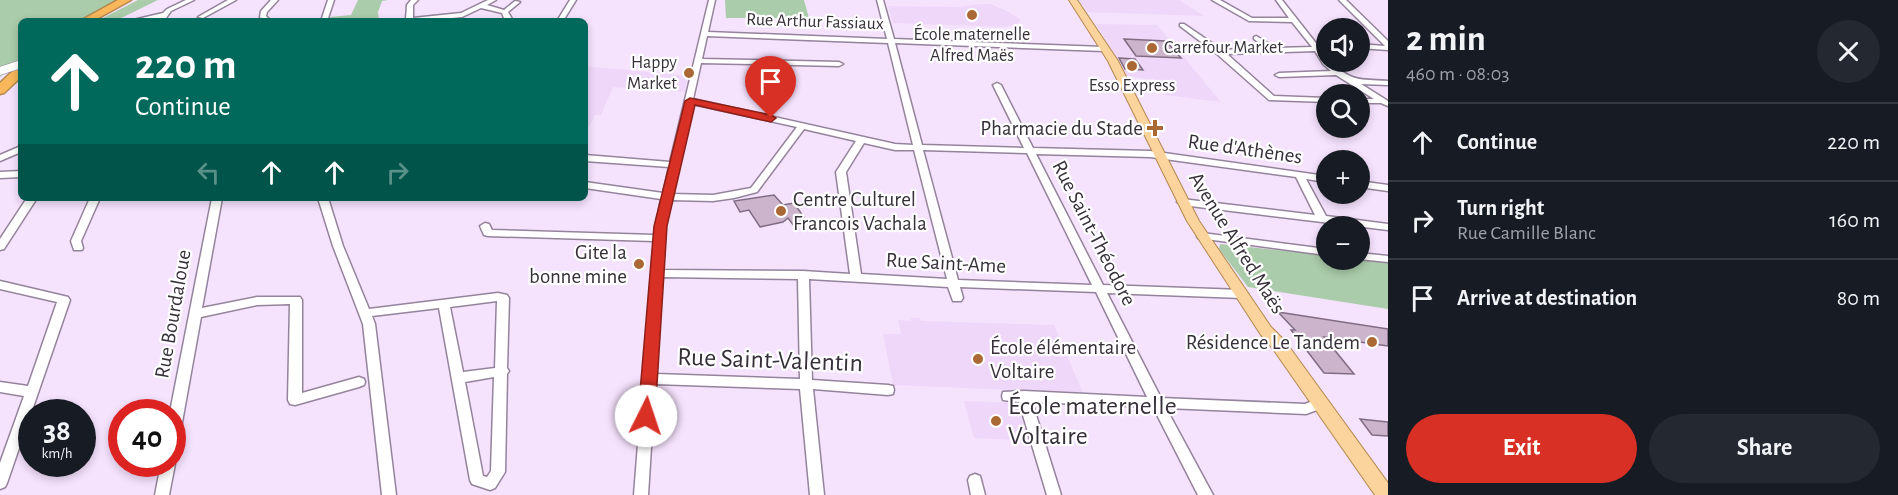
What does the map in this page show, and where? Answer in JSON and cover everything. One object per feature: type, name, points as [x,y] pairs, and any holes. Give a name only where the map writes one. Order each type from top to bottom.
[{"type":"highway","points":[[91,18],[126,0]]},
{"type":"highway","points":[[99,18],[134,0]]},
{"type":"highway","points":[[0,81],[18,66]]},
{"type":"highway","points":[[0,90],[18,73]]},
{"type":"main road","name":"Avenue Alfred Maës","points":[[1067,0],[1102,49]]},
{"type":"main road","name":"Avenue Alfred Maës","points":[[1073,0],[1102,49],[1154,154],[1183,220],[1382,493]]},
{"type":"main road","name":"Avenue Alfred Maës","points":[[1154,154],[1238,294]]},
{"type":"street","points":[[162,18],[172,8],[191,0]]},
{"type":"street","points":[[201,17],[233,0]]},
{"type":"street","points":[[265,18],[264,11],[275,0]]},
{"type":"street","points":[[409,18],[410,5],[415,0]]},
{"type":"street","points":[[436,18],[462,15],[493,0]]},
{"type":"street","points":[[562,18],[573,0]]},
{"type":"street","points":[[641,495],[659,238],[666,195],[675,165],[712,0]]},
{"type":"street","points":[[880,0],[957,298]]},
{"type":"street","points":[[1215,0],[1251,20],[1293,20]]},
{"type":"street","points":[[1280,0],[1316,49]]},
{"type":"street","points":[[1342,0],[1388,46]]},
{"type":"street","points":[[325,18],[330,2]]},
{"type":"street","points":[[505,12],[517,2]]},
{"type":"street","points":[[481,6],[505,12]]},
{"type":"street","points":[[505,12],[508,18]]},
{"type":"street","points":[[1182,25],[1220,52],[1272,98],[1316,100]]},
{"type":"street","name":"Rue Arthur Fassiaux","points":[[704,34],[890,39],[1102,49]]},
{"type":"street","points":[[1256,38],[1274,50]]},
{"type":"street","points":[[1220,52],[1316,46]]},
{"type":"street","points":[[1370,46],[1388,46]]},
{"type":"street","points":[[699,61],[839,64]]},
{"type":"street","points":[[0,71],[18,64]]},
{"type":"street","points":[[1279,75],[1338,73],[1386,103]]},
{"type":"street","points":[[1350,81],[1388,83]]},
{"type":"street","name":"Rue Saint-Théodore","points":[[997,85],[1157,403],[1206,495]]},
{"type":"street","name":"Rue d'Athènes","points":[[690,101],[895,147],[1154,154],[1316,178]]},
{"type":"street","points":[[1370,102],[1386,103]]},
{"type":"street","points":[[588,185],[666,195],[718,198],[754,190],[802,126]]},
{"type":"street","points":[[856,278],[842,172],[861,140]]},
{"type":"street","points":[[0,158],[18,150]]},
{"type":"street","points":[[588,158],[675,165]]},
{"type":"street","points":[[0,175],[18,174]]},
{"type":"street","points":[[1299,175],[1320,216]]},
{"type":"street","points":[[1370,186],[1388,188]]},
{"type":"street","points":[[0,247],[30,201]]},
{"type":"street","points":[[78,248],[76,241],[94,201]]},
{"type":"street","name":"Rue Bourdaloue","points":[[179,399],[216,201]]},
{"type":"street","points":[[324,201],[338,246],[366,314],[379,399],[388,495]]},
{"type":"street","points":[[1182,202],[1316,218]]},
{"type":"street","points":[[1370,225],[1388,227]]},
{"type":"street","points":[[485,226],[488,233],[659,238]]},
{"type":"street","points":[[1202,236],[1316,251]]},
{"type":"street","points":[[1370,258],[1388,260]]},
{"type":"street","name":"Rue Saint-Ame","points":[[656,273],[803,275],[1238,294]]},
{"type":"street","points":[[803,275],[806,384],[817,495]]},
{"type":"street","points":[[0,285],[64,300],[0,483]]},
{"type":"street","points":[[366,314],[444,303],[503,298],[503,371],[498,472],[490,490],[477,480],[444,303]]},
{"type":"street","points":[[195,314],[257,301],[296,300],[295,399],[358,382]]},
{"type":"street","points":[[458,378],[503,371]]},
{"type":"street","name":"Rue Saint-Valentin","points":[[649,379],[806,384],[888,390]]},
{"type":"street","points":[[0,387],[21,392],[31,391]]},
{"type":"street","points":[[1008,396],[1306,410],[1317,405]]},
{"type":"street","points":[[1024,396],[1054,495]]},
{"type":"street","points":[[162,495],[165,477]]},
{"type":"street","points":[[975,480],[978,495]]},
{"type":"shaded area","points":[[1078,0],[1179,0],[1204,16],[1087,12]]},
{"type":"shaded area","points":[[990,4],[1021,20],[1015,25],[1004,27],[893,23],[888,6],[957,7]]},
{"type":"shaded area","points":[[1096,24],[1157,25],[1221,102],[1164,95],[1157,80],[1127,76]]},
{"type":"shaded area","points":[[588,66],[689,76],[684,92],[613,87],[601,115],[595,115],[589,127]]},
{"type":"shaded area","name":"École élémentaire Voltaire","points":[[911,318],[920,318],[921,321],[1054,325],[1083,393],[893,385],[883,334],[901,334],[898,320],[911,321]]},
{"type":"shaded area","name":"École maternelle Voltaire","points":[[964,401],[1017,403],[1030,441],[974,438]]},
{"type":"green space","points":[[0,0],[121,0],[87,18],[18,18],[18,62],[0,77]]},
{"type":"green space","points":[[138,0],[158,0],[121,18],[103,18]]},
{"type":"green space","points":[[358,0],[388,0],[382,1],[378,12],[379,18],[330,17],[351,15]]},
{"type":"green space","points":[[725,0],[804,0],[809,18],[726,18]]},
{"type":"green space","points":[[1220,244],[1316,254],[1316,270],[1370,270],[1370,260],[1388,262],[1388,309],[1248,287],[1219,249]]},
{"type":"building","name":"Carrefour Market","points":[[1124,39],[1166,41],[1181,58],[1136,56]]},
{"type":"building","name":"Esso Express","points":[[1119,58],[1135,59],[1143,70],[1125,69]]},
{"type":"building","name":"Centre Culturel Francois Vachala","points":[[774,195],[783,205],[794,203],[808,223],[794,226],[788,218],[783,222],[760,227],[749,210],[740,212],[734,201]]},
{"type":"building","name":"Résidence Le Tandem","points":[[1278,312],[1388,329],[1388,346],[1324,337],[1354,374],[1324,373],[1291,330],[1295,330]]},
{"type":"building","points":[[1360,419],[1388,422],[1388,436],[1372,435]]},
{"type":"place","name":"École maternelle Alfred Maës","points":[[972,15]]},
{"type":"place","name":"Carrefour Market","points":[[1152,48]]},
{"type":"place","name":"Esso Express","points":[[1132,66]]},
{"type":"place","name":"Happy Market","points":[[689,73]]},
{"type":"place","name":"Pharmacie du Stade","points":[[1155,128]]},
{"type":"place","name":"Centre Culturel Francois Vachala","points":[[781,211]]},
{"type":"place","name":"Gite la bonne mine","points":[[639,264]]},
{"type":"place","name":"Résidence Le Tandem","points":[[1372,342]]},
{"type":"place","name":"École élémentaire Voltaire","points":[[978,359]]},
{"type":"place","name":"École maternelle Voltaire","points":[[996,421]]},
{"type":"route","points":[[646,416],[660,226],[690,101],[771,118]]}]
